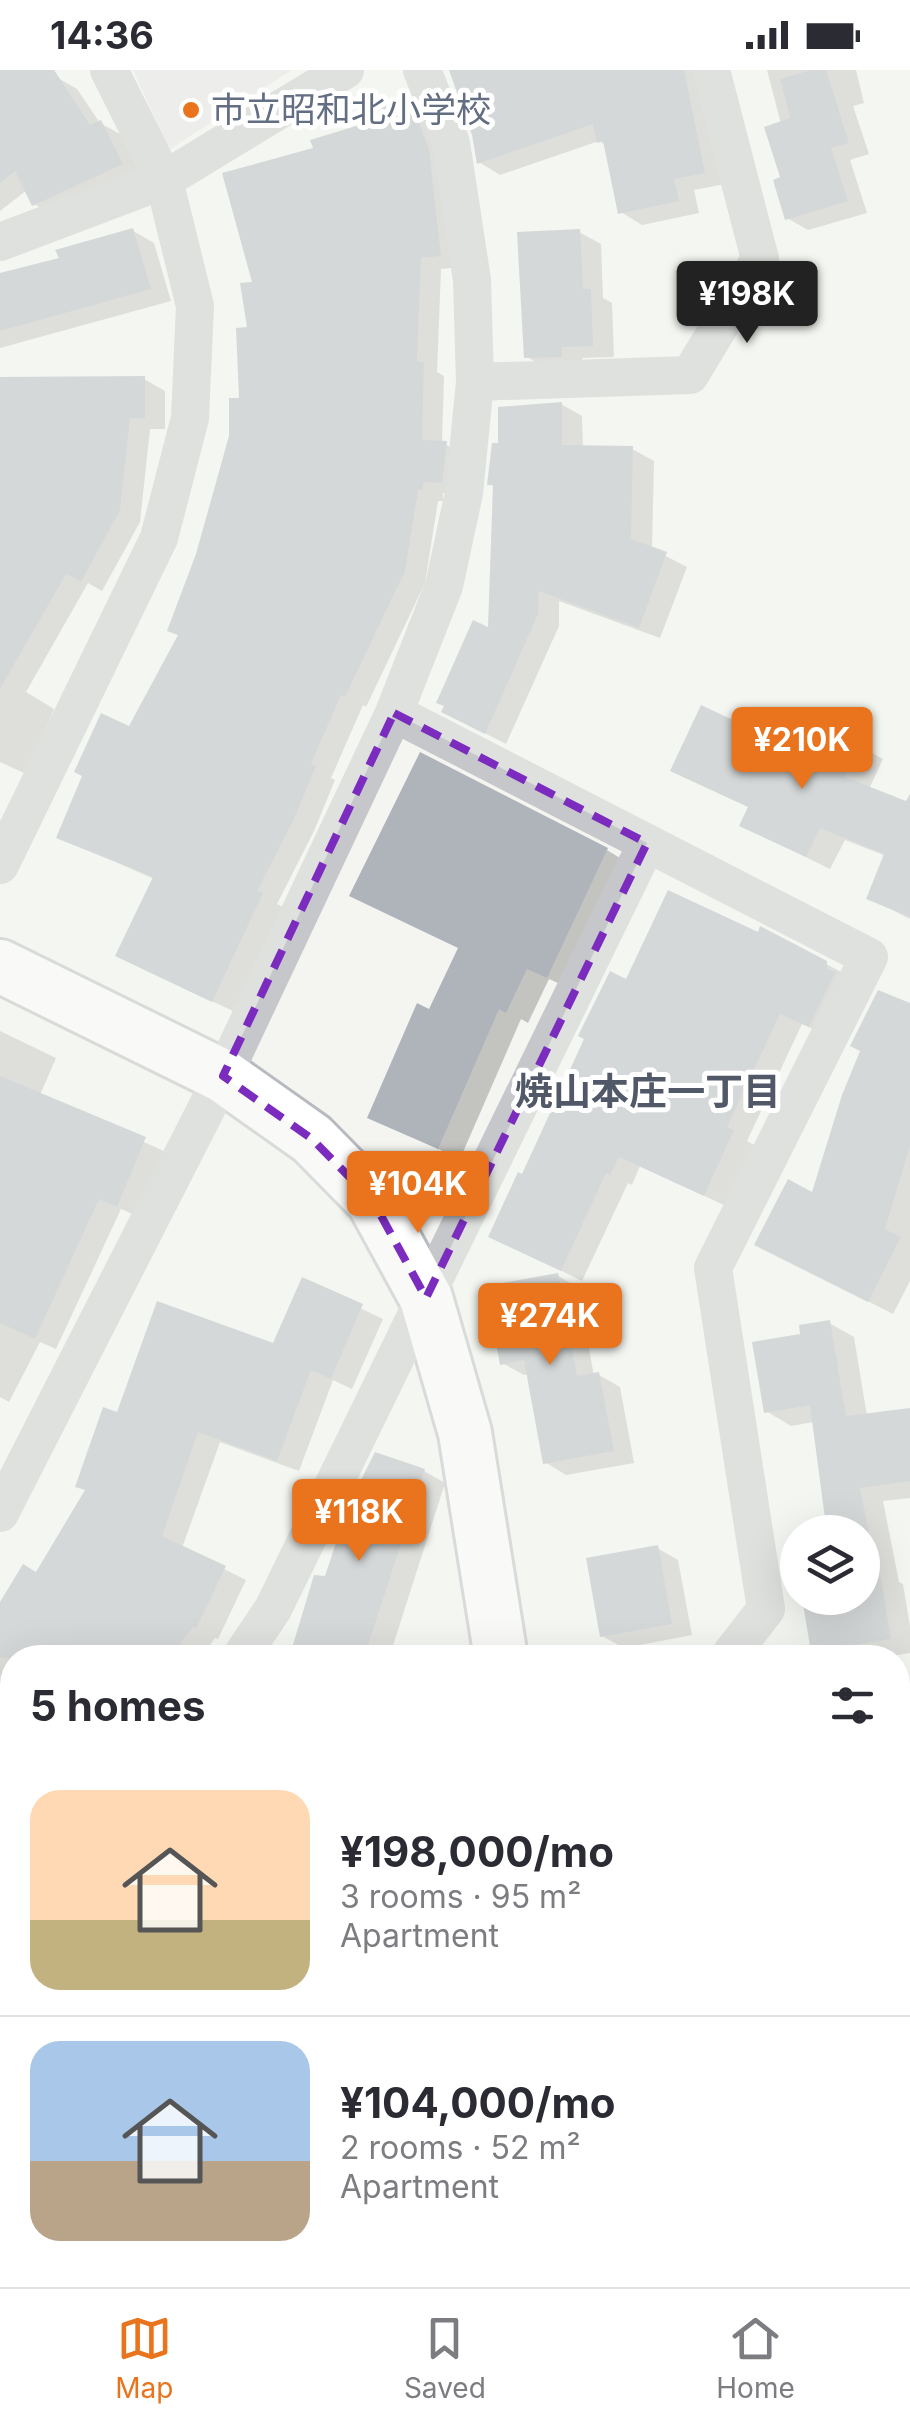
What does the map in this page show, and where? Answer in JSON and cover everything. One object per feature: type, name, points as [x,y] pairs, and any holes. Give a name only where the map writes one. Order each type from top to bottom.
[{"type":"street","points":[[0,865],[159,538],[190,418],[195,306],[164,180],[109,70]]},
{"type":"street","points":[[0,242],[164,180],[345,70]]},
{"type":"street","points":[[0,1512],[223,1076],[394,713],[444,586],[464,494],[475,382],[472,280],[451,142],[422,70]]},
{"type":"street","points":[[475,382],[690,375],[760,258],[711,70]]},
{"type":"street","points":[[394,713],[869,956],[713,1268],[766,1610],[738,1645]]},
{"type":"street","points":[[249,1645],[273,1610],[647,843]]},
{"type":"street","points":[[0,966],[223,1076],[312,1139],[373,1201],[426,1298],[465,1433],[500,1645]]},
{"type":"highlighted area","points":[[394,713],[647,843],[426,1298],[373,1201],[312,1139],[223,1076]]},
{"type":"shaded area","name":"市立昭和北小学校","points":[[133,70],[292,70],[169,150]]},
{"type":"building","points":[[0,70],[54,70],[90,125],[101,120],[123,164],[32,206],[15,171],[0,183]]},
{"type":"building","points":[[449,70],[684,70],[705,173],[674,179],[679,201],[618,214],[603,141],[597,143],[593,124],[477,164],[472,135]]},
{"type":"building","points":[[826,70],[849,143],[831,148],[848,201],[785,220],[773,180],[780,177],[764,127],[790,118],[780,79]]},
{"type":"building","points":[[410,100],[429,149],[441,256],[421,258],[417,362],[424,362],[422,440],[447,441],[442,483],[423,482],[423,490],[418,490],[405,571],[345,697],[341,695],[311,764],[316,766],[294,819],[257,891],[263,893],[212,1002],[115,956],[153,877],[56,838],[82,776],[74,772],[101,713],[129,726],[178,635],[167,631],[196,554],[229,436],[229,398],[239,398],[236,328],[247,327],[240,283],[252,282],[222,173],[313,148],[310,140],[366,123],[363,112]]},
{"type":"building","points":[[133,228],[151,289],[0,331],[0,273],[59,258],[55,250]]},
{"type":"building","points":[[580,229],[583,289],[591,289],[593,346],[562,347],[562,357],[524,358],[517,232]]},
{"type":"building","points":[[145,376],[145,418],[130,418],[120,510],[81,582],[66,574],[0,689],[0,377]]},
{"type":"building","points":[[562,402],[562,445],[633,446],[631,539],[667,552],[639,628],[539,591],[538,614],[485,734],[441,712],[444,706],[436,703],[473,620],[488,627],[493,485],[487,485],[492,443],[498,443],[498,407]]},
{"type":"building","points":[[701,705],[780,742],[795,712],[861,743],[845,777],[906,801],[910,794],[910,917],[866,899],[884,854],[820,828],[806,857],[739,826],[748,807],[670,771]]},
{"type":"building","points":[[420,752],[608,848],[547,978],[527,969],[506,1013],[499,1009],[438,1149],[367,1118],[417,1003],[429,1009],[458,948],[349,896]]},
{"type":"building","points":[[668,890],[758,932],[760,926],[827,961],[827,969],[836,972],[809,1027],[780,1014],[727,1127],[734,1130],[704,1196],[619,1157],[610,1175],[606,1173],[561,1271],[488,1237],[518,1172],[522,1174],[584,1039],[578,1036],[610,971],[626,979]]},
{"type":"building","points":[[878,990],[910,1003],[910,1146],[885,1229],[901,1237],[868,1302],[754,1245],[788,1179],[812,1192],[860,1051],[850,1046]]},
{"type":"building","points":[[0,1076],[146,1137],[117,1207],[99,1199],[35,1339],[0,1323]]},
{"type":"building","points":[[558,1273],[577,1376],[599,1372],[614,1451],[543,1464],[524,1360],[500,1365],[486,1286]]},
{"type":"building","points":[[302,1277],[363,1304],[331,1379],[311,1370],[277,1461],[198,1432],[162,1536],[226,1566],[196,1629],[193,1627],[179,1645],[0,1645],[0,1602],[23,1564],[36,1572],[85,1490],[75,1487],[103,1407],[117,1412],[157,1301],[273,1343]]},
{"type":"building","points":[[830,1320],[846,1416],[910,1408],[910,1481],[860,1488],[865,1515],[825,1515],[810,1405],[764,1413],[752,1342],[800,1334],[799,1325]]},
{"type":"building","points":[[375,1452],[425,1469],[368,1645],[293,1645],[314,1575],[325,1576],[349,1504]]},
{"type":"building","points":[[658,1545],[672,1624],[600,1637],[586,1558]]},
{"type":"building","points":[[880,1573],[891,1639],[854,1645],[810,1645],[805,1615],[880,1615]]},
{"type":"place","name":"市立昭和北小学校","points":[[191,110]]},
{"type":"district","name":"焼山本庄一丁目","points":[[648,1092]]}]
